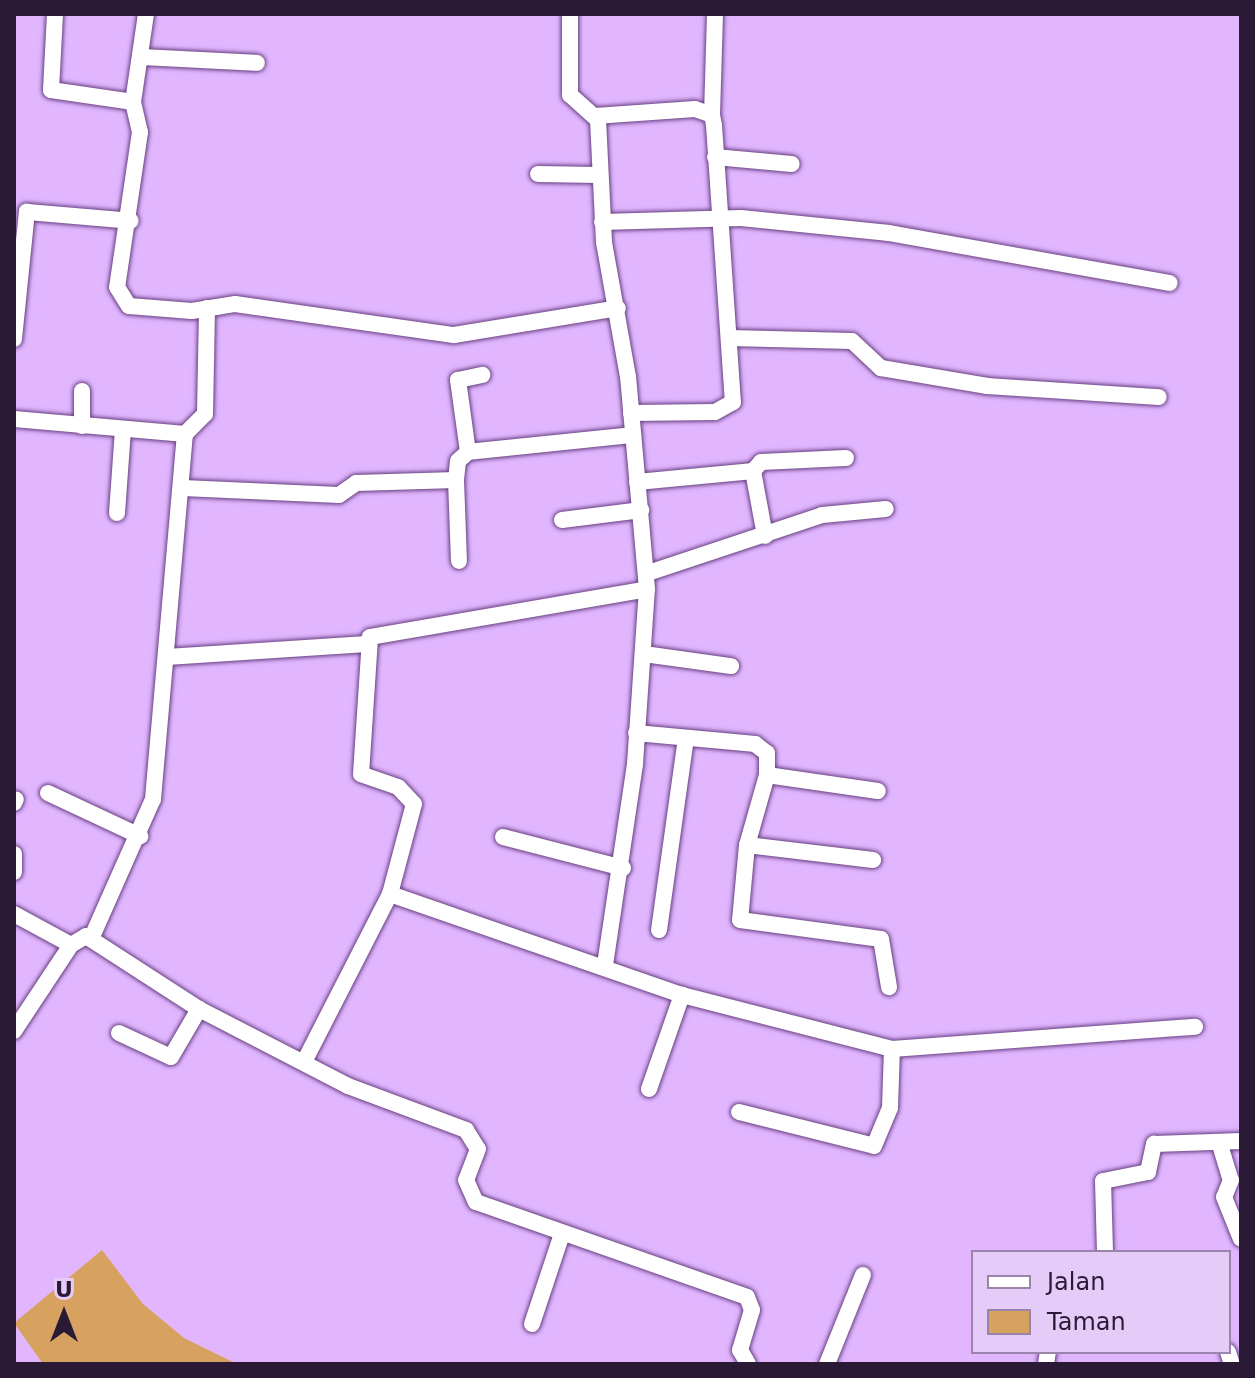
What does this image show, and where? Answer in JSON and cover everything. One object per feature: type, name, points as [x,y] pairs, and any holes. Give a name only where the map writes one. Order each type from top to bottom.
[{"type":"street","points":[[55,14],[51,90],[133,102]]},
{"type":"street","points":[[146,14],[133,102],[140,132],[121,301],[155,310],[207,308],[322,313],[454,335],[618,308]]},
{"type":"street","points":[[570,14],[570,95],[595,116],[695,109],[712,115]]},
{"type":"street","points":[[631,413],[727,409],[734,394],[717,217],[712,115],[715,14]]},
{"type":"street","points":[[140,57],[257,63]]},
{"type":"street","points":[[595,116],[602,222],[618,308],[648,581],[623,868],[605,965]]},
{"type":"street","points":[[715,157],[792,164]]},
{"type":"street","points":[[538,174],[598,175]]},
{"type":"street","points":[[14,339],[27,212],[131,221]]},
{"type":"street","points":[[602,222],[717,217],[889,233],[1170,283]]},
{"type":"street","points":[[91,939],[140,836],[160,756],[185,434],[205,414],[207,308]]},
{"type":"street","points":[[729,338],[852,341],[881,368],[987,386],[1159,397]]},
{"type":"street","points":[[468,452],[458,380],[482,375]]},
{"type":"street","points":[[82,391],[82,426]]},
{"type":"street","points":[[14,419],[185,434]]},
{"type":"street","points":[[117,513],[123,429]]},
{"type":"street","points":[[459,561],[456,480],[458,461],[468,452],[633,435]]},
{"type":"street","points":[[637,482],[753,471],[761,462],[846,458]]},
{"type":"street","points":[[753,471],[765,536]]},
{"type":"street","points":[[183,488],[339,495],[356,483],[456,480]]},
{"type":"street","points":[[304,1062],[390,894],[414,804],[398,787],[361,774],[367,644],[377,631],[648,581],[822,515],[886,509]]},
{"type":"street","points":[[562,520],[641,510]]},
{"type":"street","points":[[167,657],[367,644]]},
{"type":"street","points":[[644,654],[731,666]]},
{"type":"street","points":[[636,733],[755,744],[767,753],[767,775],[757,790],[747,845],[740,920],[881,939],[889,987]]},
{"type":"street","points":[[659,930],[686,738]]},
{"type":"street","points":[[767,775],[878,791]]},
{"type":"street","points":[[48,793],[140,836]]},
{"type":"street","points":[[503,837],[623,868]]},
{"type":"street","points":[[747,845],[873,860]]},
{"type":"street","points":[[14,854],[14,872]]},
{"type":"street","points":[[390,894],[605,965],[682,995],[892,1049],[1195,1027]]},
{"type":"street","points":[[14,914],[71,945]]},
{"type":"street","points":[[14,1031],[71,945],[78,937],[91,939],[199,1009],[378,1100],[466,1130],[478,1149],[466,1180],[476,1202],[747,1297],[752,1310],[740,1350],[748,1364]]},
{"type":"street","points":[[649,1089],[682,995]]},
{"type":"street","points":[[119,1033],[171,1057],[199,1009]]},
{"type":"street","points":[[739,1112],[874,1146],[890,1108],[892,1049]]},
{"type":"street","points":[[1105,1250],[1103,1181],[1148,1172],[1154,1144],[1220,1145],[1241,1141]]},
{"type":"street","points":[[1220,1145],[1231,1180],[1223,1195],[1241,1239]]},
{"type":"street","points":[[532,1324],[562,1234]]},
{"type":"street","points":[[827,1364],[863,1275]]},
{"type":"green space","points":[[102,1250],[143,1304],[184,1338],[237,1364],[43,1364],[14,1323]]}]
